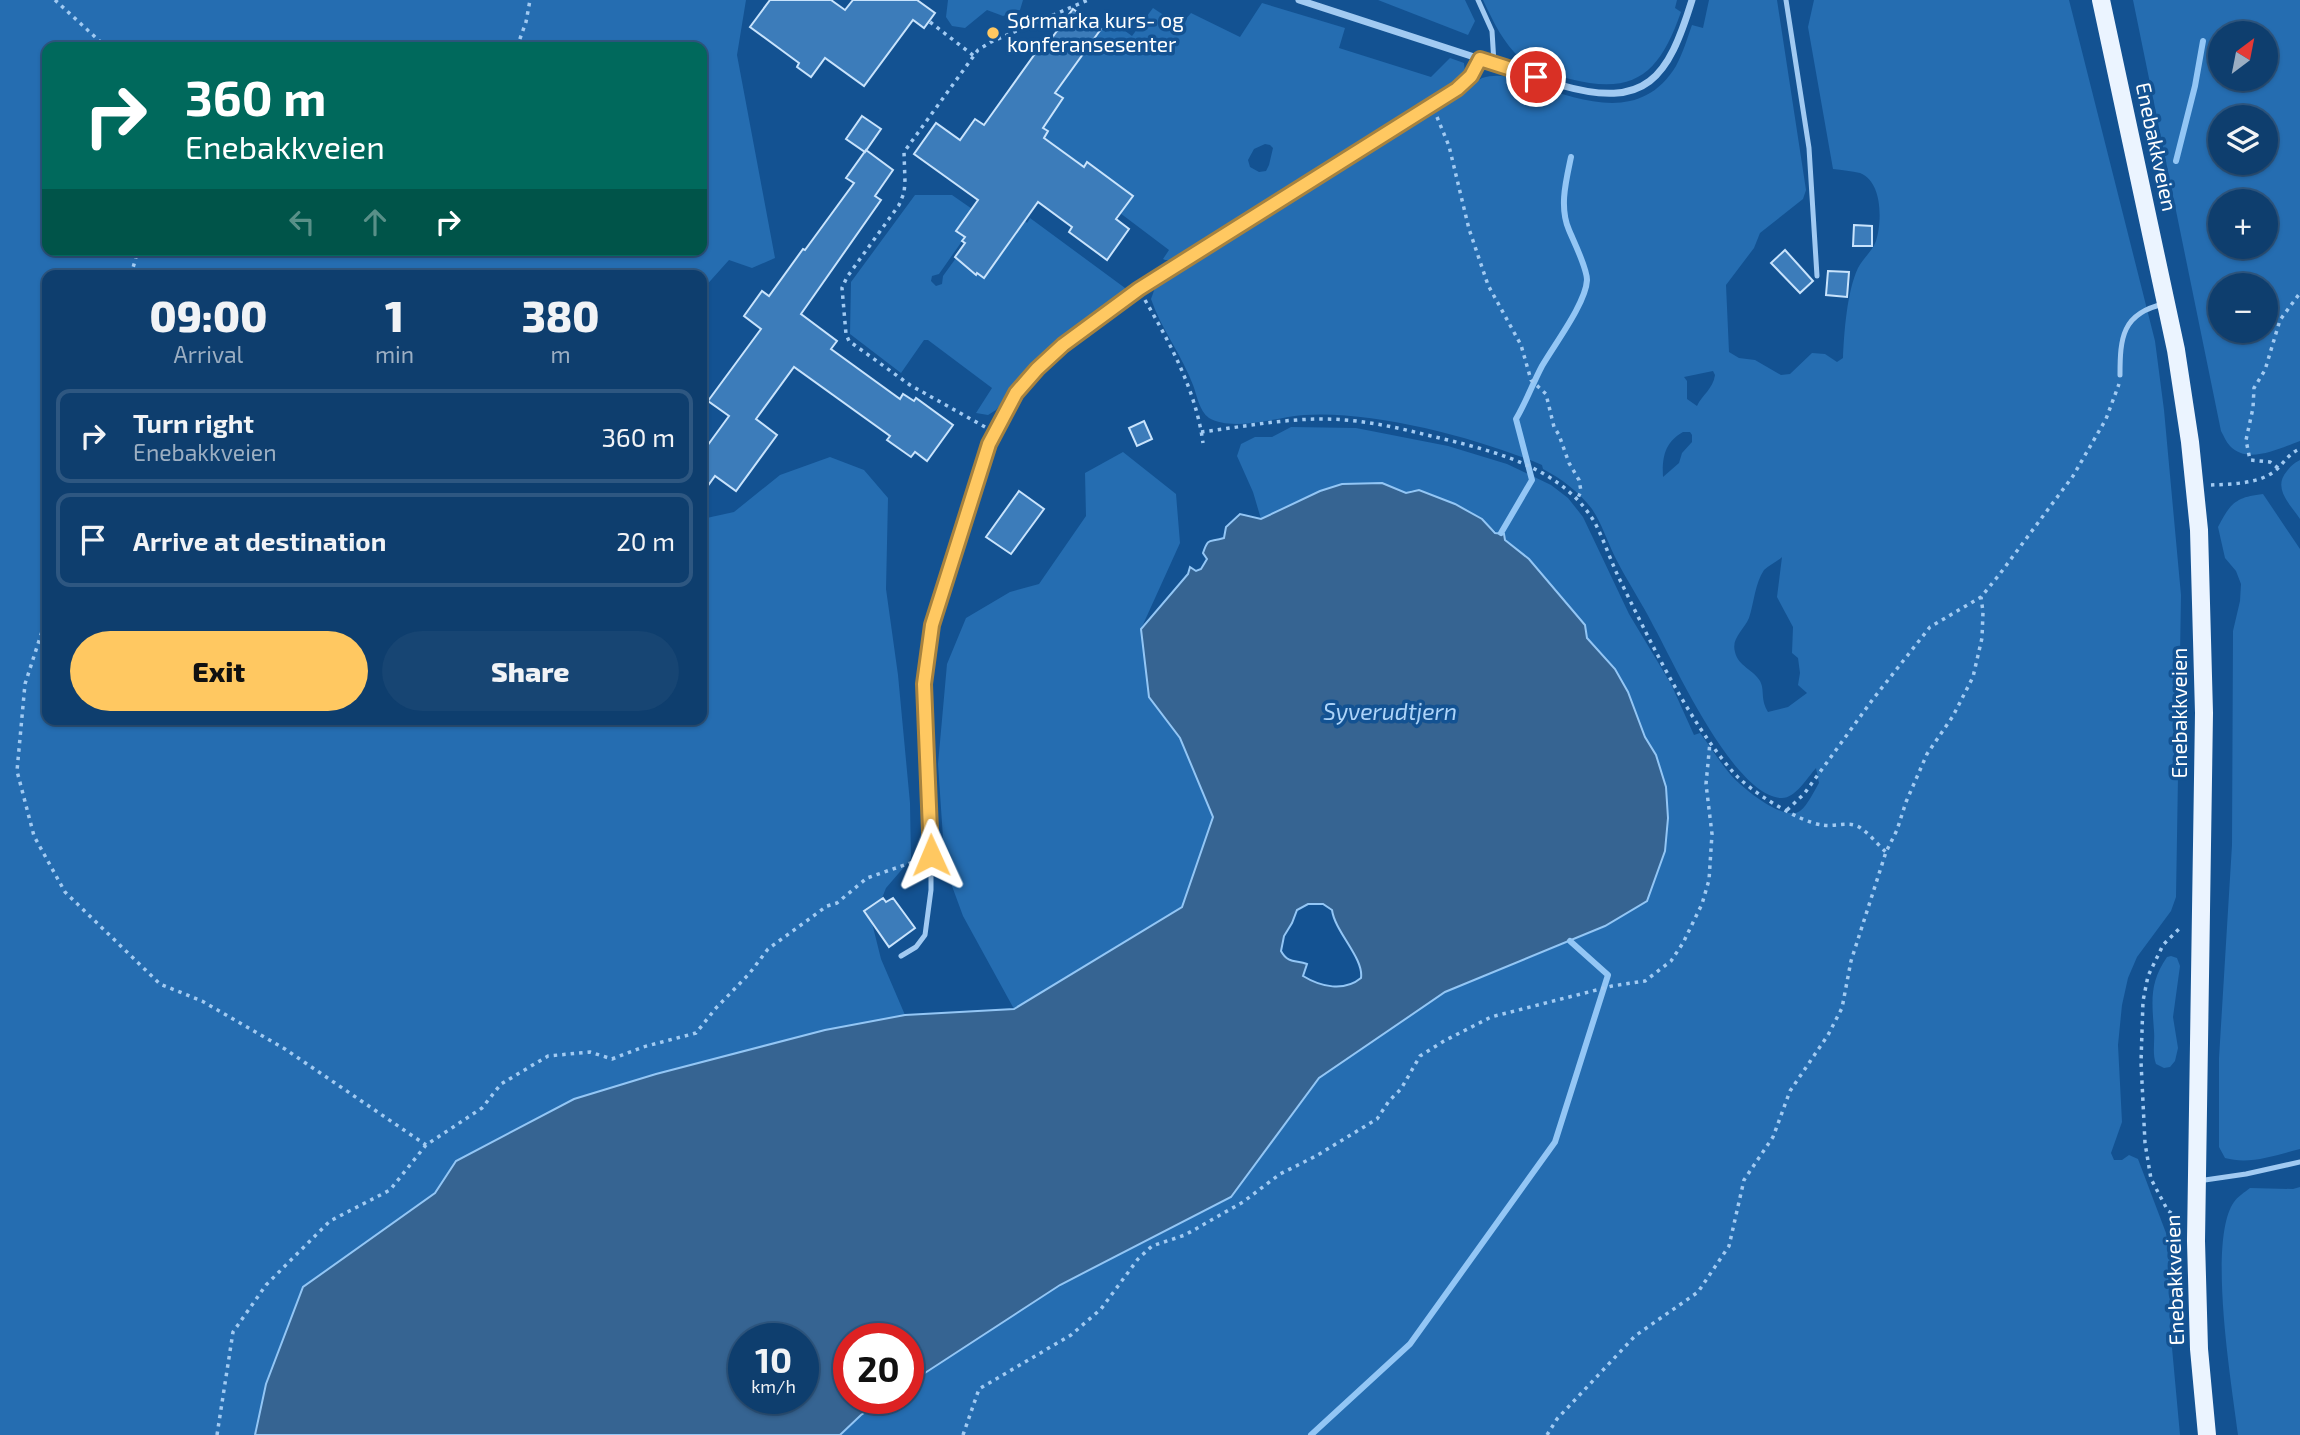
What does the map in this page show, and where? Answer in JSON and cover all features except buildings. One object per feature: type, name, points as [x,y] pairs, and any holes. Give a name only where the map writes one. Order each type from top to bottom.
[{"type":"main road","name":"Enebakkveien","points":[[2101,0],[2167,303],[2184,398],[2195,486],[2203,646],[2195,1181],[2199,1337],[2207,1435]]},
{"type":"street","points":[[1299,0],[1588,92],[1612,94],[1633,90],[1651,80],[1668,62],[1692,0]]},
{"type":"lane","points":[[1478,0],[1492,31],[1494,63]]},
{"type":"lane","points":[[1786,0],[1809,148],[1817,276]]},
{"type":"lane","points":[[901,956],[916,947],[925,935],[931,890],[924,684],[929,644],[939,597],[995,431],[1016,393],[1037,369],[1084,328],[1139,289],[1465,83],[1480,59]]},
{"type":"lane","points":[[2120,375],[2121,342],[2127,326],[2140,312],[2167,303]]},
{"type":"lane","points":[[2195,1181],[2246,1174],[2300,1162]]},
{"type":"path","points":[[55,0],[101,42]]},
{"type":"path","points":[[519,42],[530,0]]},
{"type":"path","points":[[995,431],[910,385],[849,341],[842,288],[847,277],[893,214],[904,193],[904,152],[974,56],[992,42],[1088,0]]},
{"type":"path","points":[[930,22],[974,56]]},
{"type":"path","points":[[1430,106],[1449,146],[1469,229],[1488,285],[1521,345],[1531,380],[1544,390],[1553,427],[1579,480],[1581,491],[1577,500]]},
{"type":"path","points":[[1139,289],[1180,365],[1195,405],[1203,443]]},
{"type":"path","points":[[2278,468],[2270,462],[2249,460],[2246,430],[2253,408],[2254,388],[2265,370],[2280,320],[2300,293]]},
{"type":"path","points":[[1787,810],[1804,794],[1873,699],[1930,627],[1980,597],[2073,476],[2106,419],[2120,375]]},
{"type":"path","points":[[1201,432],[1320,419],[1374,422],[1457,442],[1514,460],[1555,481],[1577,500],[1595,524],[1640,620],[1695,721],[1734,773],[1746,785],[1803,820],[1820,825],[1857,826],[1886,852]]},
{"type":"path","points":[[2195,486],[2254,481],[2266,477],[2291,453],[2300,449]]},
{"type":"path","points":[[1547,1435],[1557,1419],[1635,1336],[1698,1292],[1729,1246],[1744,1181],[1773,1137],[1790,1091],[1828,1035],[1842,1008],[1851,961],[1886,852],[1927,754],[1953,716],[1973,677],[1982,638],[1983,612],[1980,597]]},
{"type":"path","points":[[42,631],[25,684],[17,771],[34,836],[65,892],[160,984],[202,1001],[285,1049],[426,1145]]},
{"type":"path","points":[[963,1435],[979,1389],[1071,1335],[1101,1309],[1138,1259],[1152,1246],[1185,1235],[1244,1202],[1280,1174],[1316,1156],[1377,1118],[1401,1089],[1420,1056],[1491,1017],[1645,981],[1671,961],[1702,905],[1709,880],[1712,834],[1706,784],[1710,741]]},
{"type":"path","points":[[217,1435],[233,1332],[265,1284],[330,1221],[390,1190],[426,1145],[482,1108],[501,1084],[548,1056],[590,1052],[612,1059],[695,1033],[768,949],[827,906],[837,903],[867,878],[931,855]]},
{"type":"path","points":[[2196,1221],[2175,1216],[2168,1211],[2151,1179],[2145,1143],[2141,1062],[2143,1001],[2151,966],[2175,931],[2186,924],[2200,921]]},
{"type":"shaded area","points":[[0,0],[746,0],[737,55],[775,258],[752,268],[729,260],[707,285],[707,270],[42,270],[42,725],[707,725],[707,518],[734,512],[780,475],[830,457],[864,470],[888,498],[886,589],[898,675],[910,803],[911,859],[886,888],[872,923],[881,959],[905,1015],[825,1030],[656,1074],[575,1099],[456,1161],[435,1193],[304,1287],[266,1384],[255,1435],[0,1435]]},
{"type":"shaded area","points":[[948,0],[1023,0],[1020,10],[1003,16],[987,10],[965,28],[952,26],[946,17]]},
{"type":"shaded area","points":[[1378,0],[1465,0],[1475,21],[1468,35]]},
{"type":"shaded area","points":[[1483,0],[1677,0],[1675,8],[1681,12],[1664,50],[1642,74],[1629,81],[1593,83],[1544,72],[1521,59],[1504,39]]},
{"type":"shaded area","points":[[1709,0],[1777,0],[1806,190],[1803,199],[1760,233],[1754,248],[1726,285],[1729,352],[1739,358],[1755,360],[1781,375],[1790,374],[1812,353],[1825,354],[1837,362],[1843,358],[1851,288],[1858,268],[1876,241],[1880,214],[1877,193],[1868,178],[1860,173],[1833,169],[1808,27],[1814,0],[2069,0],[2155,341],[2181,595],[2176,897],[2171,911],[2137,957],[2128,978],[2118,1045],[2122,1122],[2111,1153],[2114,1160],[2122,1160],[2129,1155],[2138,1159],[2166,1233],[2175,1286],[2170,1326],[2180,1435],[840,1435],[863,1414],[924,1414],[924,1374],[1060,1285],[1231,1197],[1319,1078],[1445,992],[1605,927],[1647,900],[1665,851],[1668,818],[1666,787],[1656,755],[1645,737],[1628,692],[1615,669],[1587,638],[1585,625],[1529,559],[1471,512],[1430,495],[1412,490],[1406,493],[1382,483],[1342,484],[1320,491],[1261,519],[1253,492],[1237,456],[1241,444],[1255,437],[1272,437],[1291,427],[1356,428],[1448,446],[1507,464],[1551,485],[1568,498],[1583,517],[1629,614],[1671,684],[1694,735],[1700,733],[1735,780],[1773,808],[1793,813],[1800,811],[1811,798],[1819,783],[1816,768],[1796,792],[1781,798],[1763,791],[1744,775],[1725,753],[1691,697],[1592,509],[1576,492],[1543,469],[1542,465],[1457,436],[1361,417],[1304,415],[1242,424],[1219,422],[1209,418],[1201,407],[1151,299],[1156,285],[1482,78],[1509,77],[1593,101],[1630,101],[1647,95],[1662,84],[1676,66],[1692,25],[1703,28]],"holes":[[[1713,371],[1715,375],[1697,406],[1687,399],[1687,381],[1684,377]],[[1683,432],[1690,432],[1692,442],[1682,453],[1679,463],[1663,477],[1663,463],[1668,445]],[[1782,557],[1777,597],[1793,627],[1792,653],[1798,658],[1798,685],[1807,693],[1788,707],[1768,712],[1760,681],[1739,661],[1734,647],[1736,638],[1749,618],[1761,575]]]},
{"type":"shaded area","points":[[2133,0],[2300,0],[2300,441],[2255,455],[2237,452],[2221,431]]},
{"type":"shaded area","points":[[1262,3],[1345,28],[1339,48],[1431,77],[1450,58],[1464,63],[1465,72],[1460,80],[1443,92],[1213,237],[1174,260],[1165,260],[1163,259],[1169,250],[1120,213],[1132,196],[1087,163],[1084,167],[1044,138],[1048,131],[1034,122],[1063,98],[1055,93],[1101,29],[1106,32],[1113,22],[1132,36],[1153,8],[1180,26],[1191,13],[1240,37]],"holes":[[[1265,144],[1273,148],[1266,171],[1259,172],[1250,167],[1248,160],[1254,149]]]},
{"type":"shaded area","points":[[915,195],[952,195],[975,211],[967,215],[956,230],[965,237],[939,274],[932,276],[931,281],[936,286],[942,284],[943,276],[956,258],[975,275],[977,273],[984,278],[1025,221],[1027,223],[1030,218],[1125,288],[1124,292],[1044,354],[996,410],[988,415],[976,413],[992,388],[928,340],[924,340],[901,373],[850,334],[851,282]]},
{"type":"shaded area","points":[[1123,452],[1176,494],[1180,543],[1141,629],[1149,697],[1180,738],[1213,817],[1182,907],[1014,1009],[963,916],[945,867],[938,764],[947,664],[966,618],[1010,592],[1039,584],[1086,516],[1085,473]]},
{"type":"shaded area","points":[[2300,460],[2300,519],[2284,496],[2281,484],[2287,471]]},
{"type":"shaded area","points":[[2263,494],[2300,549],[2300,1149],[2263,1158],[2234,1160],[2225,1158],[2219,1147],[2219,1058],[2232,845],[2233,631],[2241,584],[2236,571],[2225,558],[2218,527],[2234,503],[2246,497]]},
{"type":"shaded area","points":[[2167,957],[2177,958],[2180,966],[2173,1017],[2178,1048],[2175,1061],[2170,1067],[2164,1068],[2156,1064],[2154,1056],[2152,1002],[2157,975]]},
{"type":"shaded area","points":[[2300,1187],[2300,1435],[2238,1435],[2227,1350],[2222,1280],[2222,1248],[2226,1221],[2235,1200],[2250,1188]]},
{"type":"water","name":"Syverudtjern","points":[[1382,483],[1406,493],[1419,490],[1455,504],[1482,519],[1495,533],[1504,534],[1505,540],[1529,559],[1585,625],[1587,638],[1615,669],[1628,692],[1645,737],[1656,755],[1666,787],[1668,818],[1665,851],[1647,901],[1605,926],[1445,992],[1319,1078],[1231,1197],[1060,1285],[924,1374],[924,1323],[833,1323],[833,1414],[863,1414],[840,1435],[255,1435],[266,1384],[303,1287],[435,1193],[456,1161],[574,1099],[656,1074],[825,1030],[905,1015],[1014,1009],[1182,907],[1213,817],[1180,738],[1149,697],[1141,629],[1188,574],[1190,567],[1196,571],[1201,569],[1207,559],[1203,553],[1207,544],[1224,538],[1226,527],[1240,514],[1261,519],[1320,491],[1342,484]],"holes":[[[1308,904],[1323,904],[1332,910],[1361,970],[1361,978],[1347,985],[1332,986],[1310,980],[1303,976],[1307,964],[1289,960],[1281,951],[1284,936],[1297,910]]]},
{"type":"waterway","points":[[2176,161],[2203,41]]},
{"type":"waterway","points":[[1501,533],[1532,480],[1516,419],[1542,366],[1575,312],[1587,280],[1564,212],[1564,194],[1571,157]]},
{"type":"waterway","points":[[1311,1435],[1410,1344],[1555,1142],[1608,975],[1570,941]]},
{"type":"place","name":"Sørmarka kurs- og konferansesenter","points":[[993,33]]},
{"type":"route","points":[[931,855],[931,803],[924,684],[932,625],[989,444],[1016,393],[1048,358],[1084,328],[1163,274],[1457,89],[1471,76],[1480,59],[1536,77]]}]
